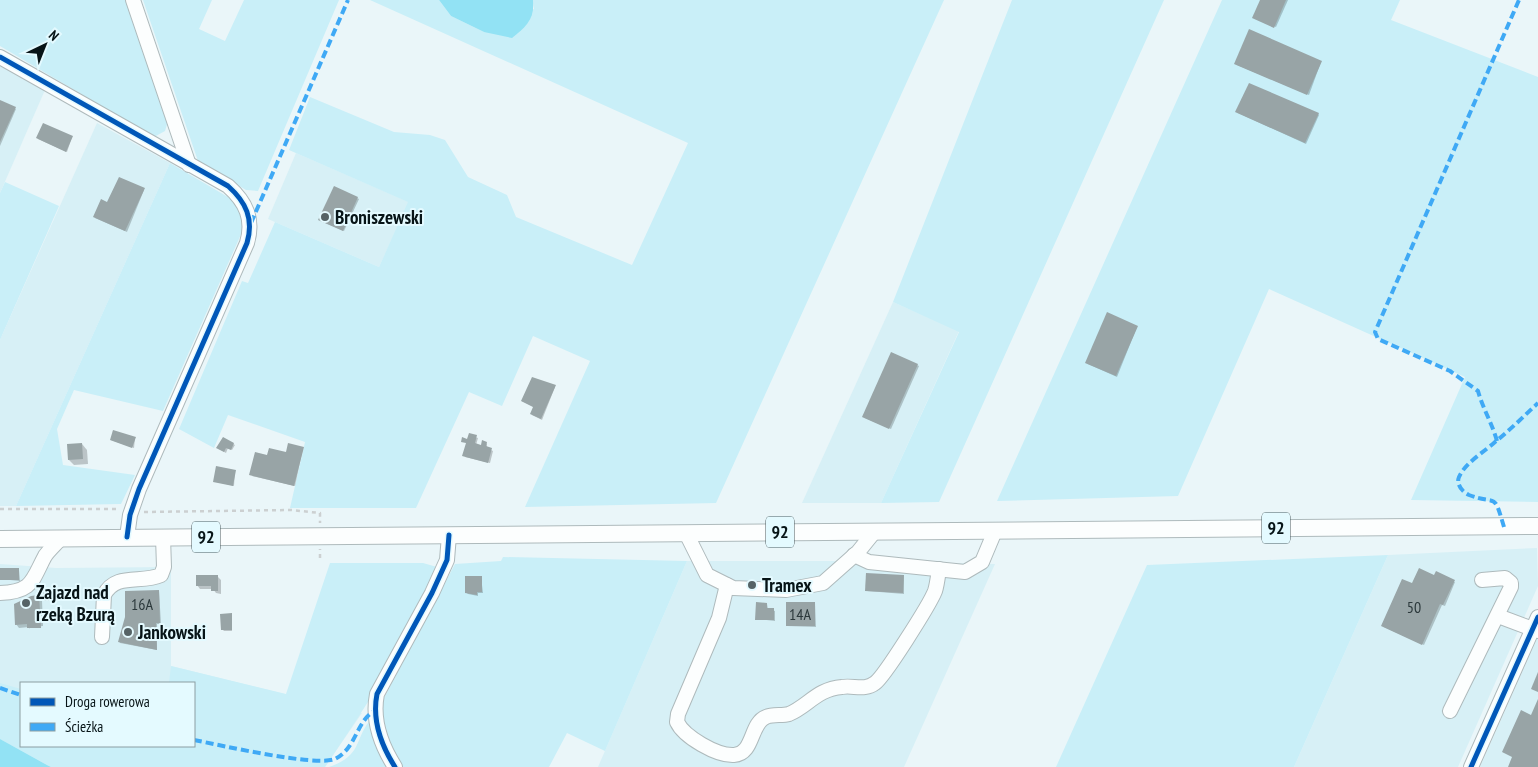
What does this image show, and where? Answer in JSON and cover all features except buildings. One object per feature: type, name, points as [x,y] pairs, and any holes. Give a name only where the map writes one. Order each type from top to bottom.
[{"type":"main road","name":"92","points":[[0,539],[1538,526]]},
{"type":"street","points":[[133,0],[190,165]]},
{"type":"street","points":[[0,57],[228,186],[247,209],[250,218],[250,234],[132,510],[127,537]]},
{"type":"street","points":[[686,533],[707,575],[733,588],[786,590],[822,583],[854,555],[875,531]]},
{"type":"street","points":[[854,555],[868,562],[965,572],[982,562],[995,531]]},
{"type":"street","points":[[396,767],[383,743],[377,723],[375,705],[378,694],[432,593],[447,560],[449,535]]},
{"type":"street","points":[[102,637],[104,595],[107,589],[118,581],[161,575],[164,567],[162,537]]},
{"type":"street","points":[[0,593],[17,591],[36,579],[46,554],[61,538]]},
{"type":"street","points":[[727,585],[719,618],[676,722],[693,740],[727,755],[736,755],[748,746],[762,719],[768,716],[787,714],[823,691],[842,686],[865,687],[879,680],[928,605],[935,591],[939,569]]},
{"type":"street","points":[[1450,711],[1498,616],[1511,583],[1505,578],[1482,580]]},
{"type":"street","points":[[1471,767],[1536,626],[1498,616]]},
{"type":"path","points":[[0,509],[291,510],[320,513],[320,558]]},
{"type":"shaded area","points":[[0,0],[126,0],[168,121],[165,131],[154,137],[0,46]]},
{"type":"shaded area","points":[[143,0],[212,0],[199,29],[225,41],[244,0],[339,0],[258,191],[246,190],[198,161]]},
{"type":"shaded area","points":[[370,0],[439,0],[451,16],[484,32],[534,9],[533,0],[944,0],[716,503],[525,507],[590,361],[533,336],[502,406],[469,392],[416,508],[290,508],[305,442],[228,415],[214,448],[179,429],[242,281],[248,283],[275,222],[379,267],[408,202],[289,150],[310,97],[394,132],[430,135],[445,140],[468,177],[507,195],[516,217],[632,265],[688,143]]},
{"type":"shaded area","points":[[1012,0],[1164,0],[939,502],[881,503],[959,332],[893,302]]},
{"type":"shaded area","points":[[1222,0],[1400,0],[1391,20],[1538,77],[1538,502],[1411,500],[1465,377],[1269,289],[1178,496],[997,501]]},
{"type":"shaded area","points":[[0,64],[45,90],[0,193]]},
{"type":"shaded area","points":[[97,123],[170,163],[16,506],[0,506],[0,340]]},
{"type":"shaded area","points":[[296,153],[409,202],[379,267],[268,219]]},
{"type":"shaded area","points":[[170,163],[233,200],[242,215],[242,232],[163,411],[74,390],[57,429],[63,465],[135,475],[121,504],[16,506]]},
{"type":"shaded area","points":[[5,182],[59,206],[0,340],[0,193]]},
{"type":"shaded area","points":[[893,302],[959,331],[881,503],[802,503]]},
{"type":"shaded area","points":[[1537,548],[1538,586],[1458,767],[1294,767],[1388,555]]},
{"type":"shaded area","points":[[1388,555],[1294,767],[1056,767],[1147,565]]},
{"type":"shaded area","points":[[503,557],[687,561],[605,751],[567,733],[549,767],[401,767],[384,734],[380,716],[384,698],[455,564],[501,561]]},
{"type":"shaded area","points":[[687,561],[853,561],[995,564],[904,767],[598,767]]},
{"type":"shaded area","points":[[330,563],[423,563],[437,567],[427,593],[402,645],[357,720],[325,767],[51,767],[0,739],[0,683],[20,689],[20,747],[195,747],[195,682],[169,682],[171,666],[286,694]]},
{"type":"shaded area","points":[[0,564],[56,568],[171,567],[171,666],[362,713],[325,767],[195,746],[195,682],[20,682],[20,747],[51,767],[0,739]]},
{"type":"shaded area","points":[[1538,637],[1538,767],[1480,767],[1533,648]]},
{"type":"shaded area","points":[[372,718],[392,767],[329,767],[348,757],[353,752]]},
{"type":"water","points":[[439,0],[533,0],[533,12],[528,22],[512,38],[484,32],[451,16]]},
{"type":"water","points":[[0,739],[47,765],[51,767],[0,767]]},
{"type":"marked path","points":[[251,223],[348,0]]},
{"type":"marked path","points":[[1497,441],[1478,391],[1450,371],[1378,339],[1375,332],[1519,0]]},
{"type":"marked path","points":[[1504,527],[1496,504],[1493,501],[1466,494],[1459,485],[1458,480],[1470,462],[1506,433],[1538,403]]},
{"type":"marked path","points":[[0,688],[20,695]]},
{"type":"marked path","points":[[195,740],[288,758],[324,761],[335,759],[342,754],[348,748],[364,720],[376,710]]},
{"type":"cycle path","points":[[0,57],[228,186],[240,198],[249,219],[250,226],[247,243],[139,489],[130,515],[127,537]]},
{"type":"cycle path","points":[[395,767],[379,732],[376,713],[377,694],[432,593],[447,560],[449,535]]},
{"type":"cycle path","points":[[1471,767],[1538,617]]},
{"type":"place","name":"Broniszewski","points":[[325,217]]},
{"type":"place","name":"Tramex","points":[[752,585]]},
{"type":"place","name":"Zajazd nad rzeką Bzurą","points":[[26,603]]},
{"type":"place","name":"Jankowski","points":[[128,632]]}]
